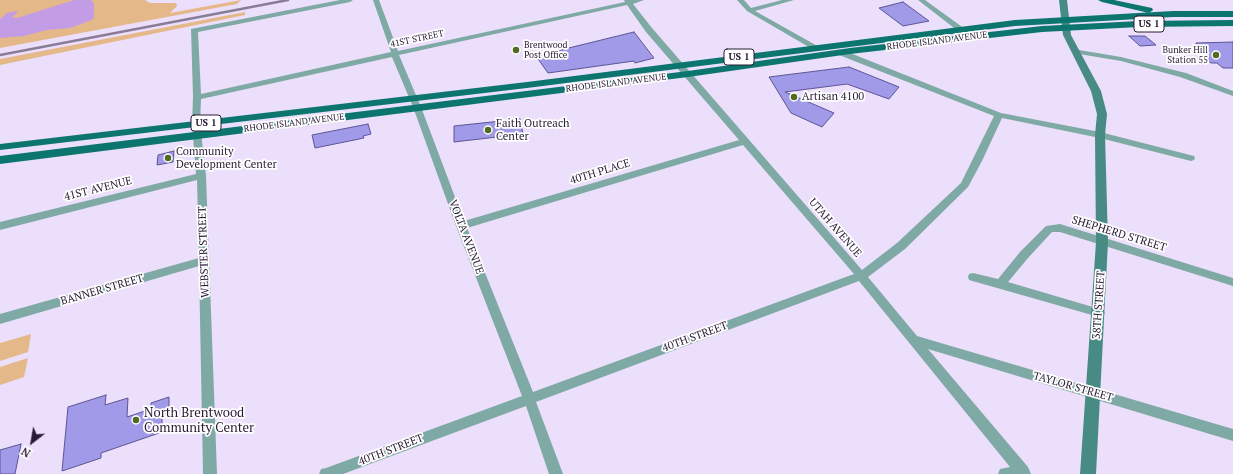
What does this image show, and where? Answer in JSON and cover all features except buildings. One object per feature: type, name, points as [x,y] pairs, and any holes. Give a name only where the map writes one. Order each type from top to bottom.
[{"type":"main road","name":"38TH STREET","points":[[1063,0],[1067,35],[1096,92],[1102,114],[1100,135],[1102,242],[1088,474]]},
{"type":"main road","points":[[1066,23],[1071,13],[1070,0]]},
{"type":"main road","points":[[1102,0],[1134,8],[1174,14]]},
{"type":"main road","name":"RHODE ISLAND AVENUE","points":[[0,148],[196,124],[688,74],[1066,23],[1174,14],[1233,14]]},
{"type":"main road","name":"RHODE ISLAND AVENUE","points":[[0,160],[279,126],[415,102],[680,65],[1015,23],[1233,23]]},
{"type":"street","name":"WEBSTER STREET","points":[[210,474],[201,176],[196,124],[197,97],[194,31],[350,0]]},
{"type":"street","name":"VOLTA AVENUE","points":[[376,0],[395,54],[415,102],[461,226],[529,398],[556,474]]},
{"type":"street","name":"41ST STREET","points":[[197,97],[628,1],[641,0]]},
{"type":"street","points":[[740,0],[749,10],[817,48]]},
{"type":"street","points":[[749,10],[791,0]]},
{"type":"street","points":[[921,0],[961,29]]},
{"type":"street","name":"UTAH AVENUE","points":[[628,1],[649,30],[861,276],[1024,473]]},
{"type":"street","points":[[1076,51],[1120,59],[1183,75],[1233,94]]},
{"type":"street","points":[[842,53],[1000,115],[1100,135],[1191,158]]},
{"type":"street","name":"40TH STREET","points":[[326,474],[861,276],[901,246],[964,185],[978,161],[1000,115]]},
{"type":"street","name":"40TH PLACE","points":[[461,226],[745,141]]},
{"type":"street","name":"41ST AVENUE","points":[[2,224],[201,176]]},
{"type":"street","name":"SHEPHERD STREET","points":[[1000,284],[1024,255],[1049,229],[1060,228],[1233,282]]},
{"type":"street","name":"BANNER STREET","points":[[0,319],[204,261]]},
{"type":"street","points":[[973,277],[1098,313]]},
{"type":"street","name":"TAYLOR STREET","points":[[912,339],[1233,435]]},
{"type":"street","points":[[1005,474],[1024,473]]},
{"type":"shaded area","points":[[0,0],[145,0],[150,3],[176,3],[177,6],[170,13],[241,0],[237,4],[0,48]]},
{"type":"shaded area","points":[[74,0],[91,0],[94,3],[94,17],[92,20],[70,28],[47,30],[24,36],[0,38],[0,19],[7,13],[18,12],[12,17],[17,18]]},
{"type":"shaded area","points":[[245,12],[245,15],[0,65],[0,59]]},
{"type":"shaded area","points":[[31,334],[28,352],[0,361],[0,343]]},
{"type":"shaded area","points":[[28,358],[24,377],[0,385],[0,367]]},
{"type":"railway","points":[[0,55],[288,0]]},
{"type":"place","name":"Brentwood Post Office","points":[[516,50]]},
{"type":"place","name":"Bunker Hill Station 55","points":[[1216,55]]},
{"type":"place","name":"Artisan 4100","points":[[794,97]]},
{"type":"place","name":"Faith Outreach Center","points":[[488,130]]},
{"type":"place","name":"Community Development Center","points":[[168,158]]},
{"type":"place","name":"North Brentwood Community Center","points":[[136,420]]}]
